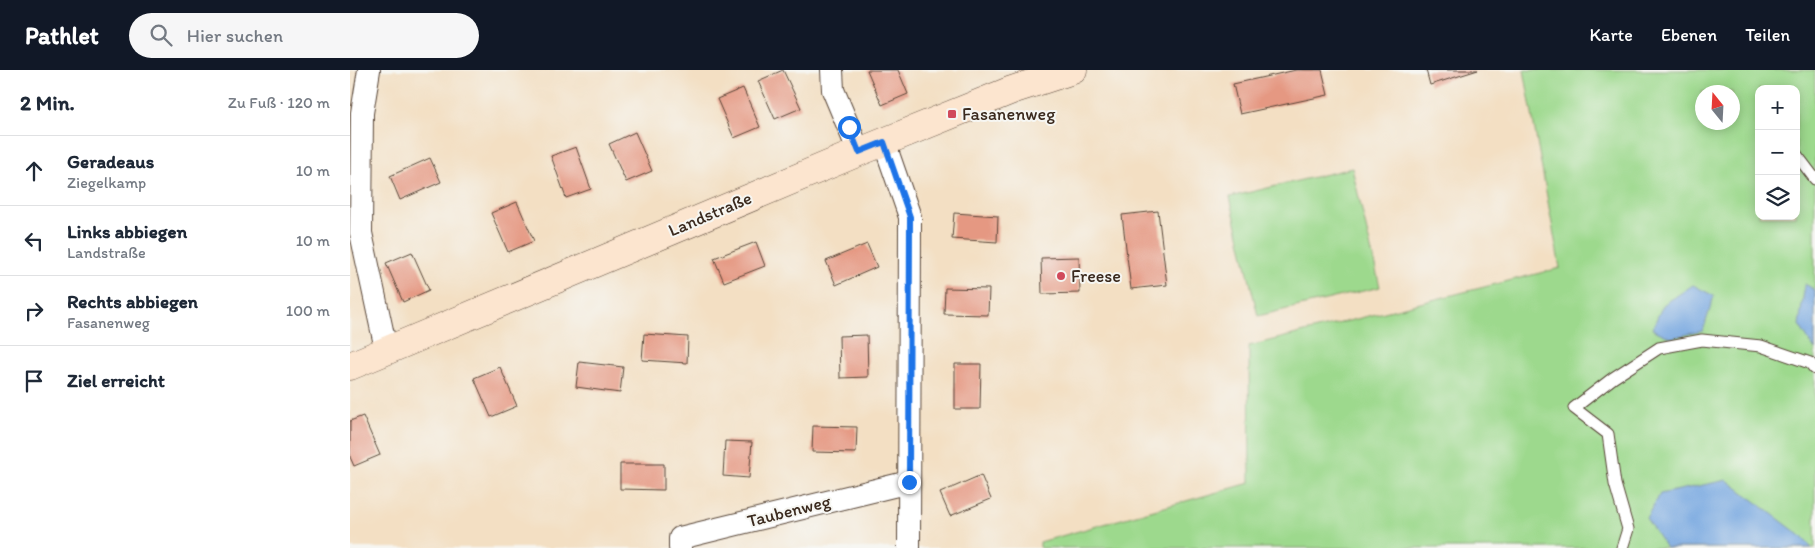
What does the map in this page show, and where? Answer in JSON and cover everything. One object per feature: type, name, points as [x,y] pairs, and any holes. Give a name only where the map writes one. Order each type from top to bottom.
[{"type":"street","points":[[369,70],[362,113],[361,233],[386,349]]},
{"type":"street","points":[[832,70],[833,90],[859,152]]},
{"type":"street","name":"Landstraße","points":[[350,366],[386,349],[859,152],[1012,90],[1073,70]]},
{"type":"street","points":[[884,142],[910,217],[909,548]]},
{"type":"street","name":"Taubenweg","points":[[680,548],[680,538],[909,482]]},
{"type":"lane","points":[[1800,159],[1815,179]]},
{"type":"lane","points":[[1622,548],[1628,529],[1615,484],[1608,434],[1574,408],[1613,378],[1659,348],[1702,340],[1761,346],[1810,362],[1815,369]]},
{"type":"green space","points":[[1524,70],[1815,70],[1815,548],[1040,548],[1040,542],[1250,483],[1249,346],[1560,268]]},
{"type":"green space","points":[[1352,168],[1380,287],[1258,316],[1230,197]]},
{"type":"water","points":[[1805,284],[1815,290],[1815,350],[1799,325]]},
{"type":"water","points":[[1693,285],[1714,296],[1703,331],[1671,338],[1652,329],[1663,305]]},
{"type":"water","points":[[1727,480],[1800,535],[1812,548],[1666,548],[1646,518],[1660,494]]},
{"type":"building","points":[[783,70],[801,108],[775,119],[758,81]]},
{"type":"building","points":[[867,70],[898,70],[908,94],[882,105]]},
{"type":"building","points":[[1296,70],[1322,70],[1328,95],[1240,114],[1233,84]]},
{"type":"building","points":[[1426,70],[1478,70],[1430,85]]},
{"type":"building","points":[[743,88],[760,127],[734,138],[717,99]]},
{"type":"building","points":[[635,132],[652,171],[626,182],[609,144]]},
{"type":"building","points":[[576,147],[591,189],[566,198],[551,156]]},
{"type":"building","points":[[430,158],[441,182],[400,200],[390,176]]},
{"type":"building","points":[[517,202],[534,241],[508,252],[491,213]]},
{"type":"building","points":[[1158,211],[1167,285],[1131,289],[1122,215]]},
{"type":"building","points":[[954,213],[998,216],[997,242],[952,239]]},
{"type":"building","points":[[756,242],[765,266],[724,282],[714,258]]},
{"type":"building","points":[[867,244],[877,267],[836,285],[826,261]]},
{"type":"building","points":[[412,252],[429,290],[403,302],[386,263]]},
{"type":"building","name":"Freese","points":[[1079,257],[1080,293],[1042,294],[1041,258]]},
{"type":"building","points":[[945,288],[989,289],[988,315],[944,314]]},
{"type":"building","points":[[644,334],[688,337],[687,363],[642,360]]},
{"type":"building","points":[[867,335],[868,377],[840,378],[839,336]]},
{"type":"building","points":[[579,362],[623,367],[620,393],[576,387]]},
{"type":"building","points":[[955,364],[981,364],[980,409],[955,409]]},
{"type":"building","points":[[500,367],[517,406],[491,417],[474,378]]},
{"type":"building","points":[[363,416],[380,455],[354,466],[350,457],[350,421]]},
{"type":"building","points":[[813,426],[857,427],[856,453],[812,452]]},
{"type":"building","points":[[725,441],[752,442],[749,478],[723,476]]},
{"type":"building","points":[[620,464],[664,464],[664,490],[620,489]]},
{"type":"building","points":[[981,475],[991,499],[950,516],[940,493]]},
{"type":"place","name":"Fasanenweg","points":[[952,114]]},
{"type":"place","name":"Freese","points":[[1061,276]]},
{"type":"route","points":[[849,127],[859,152],[884,142],[910,217],[909,482]]}]
